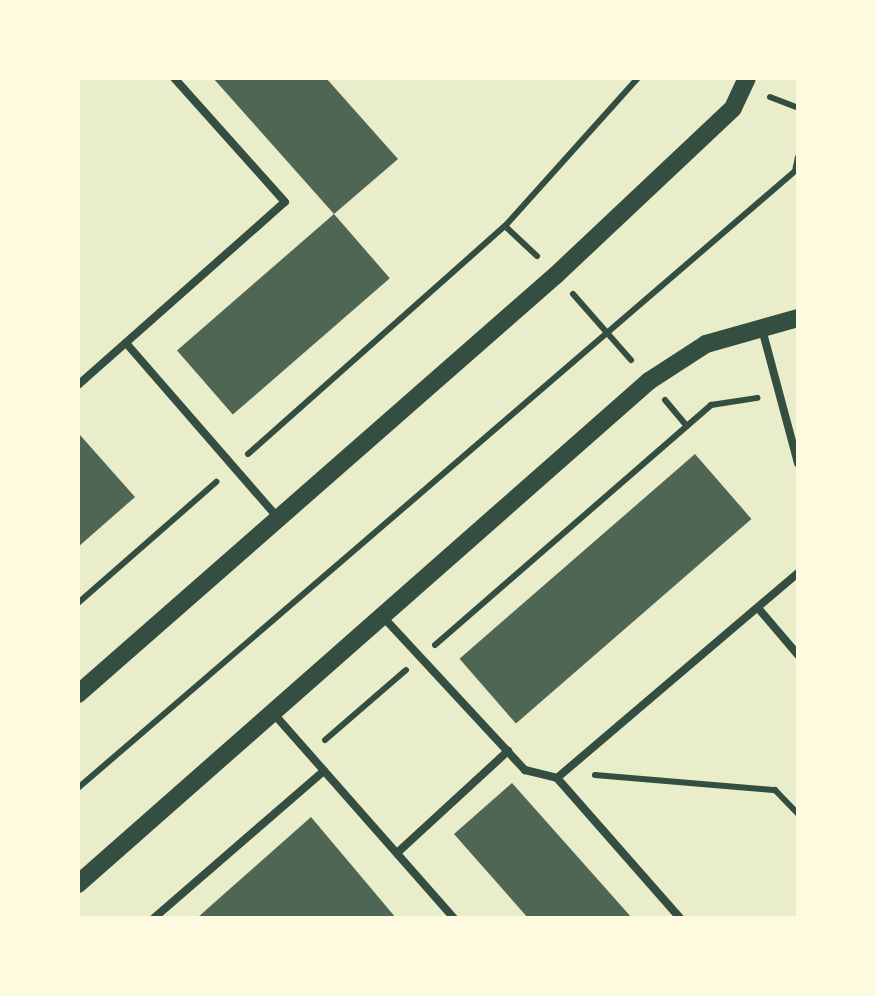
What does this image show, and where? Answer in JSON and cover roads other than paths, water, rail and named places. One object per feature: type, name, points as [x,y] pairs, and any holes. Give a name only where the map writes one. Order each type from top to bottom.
[{"type":"street","points":[[78,694],[556,274],[733,108],[746,78]]},
{"type":"street","points":[[78,884],[385,619],[650,382],[706,344],[760,324],[798,318]]},
{"type":"lane","points":[[78,385],[285,202],[174,78]]},
{"type":"lane","points":[[760,324],[798,463]]},
{"type":"lane","points":[[126,343],[279,518]]},
{"type":"lane","points":[[557,778],[798,573]]},
{"type":"lane","points":[[758,608],[798,655]]},
{"type":"lane","points":[[385,619],[525,770],[557,778],[680,918]]},
{"type":"lane","points":[[274,714],[454,918]]},
{"type":"lane","points":[[397,853],[508,751]]},
{"type":"lane","points":[[154,918],[324,771]]}]
